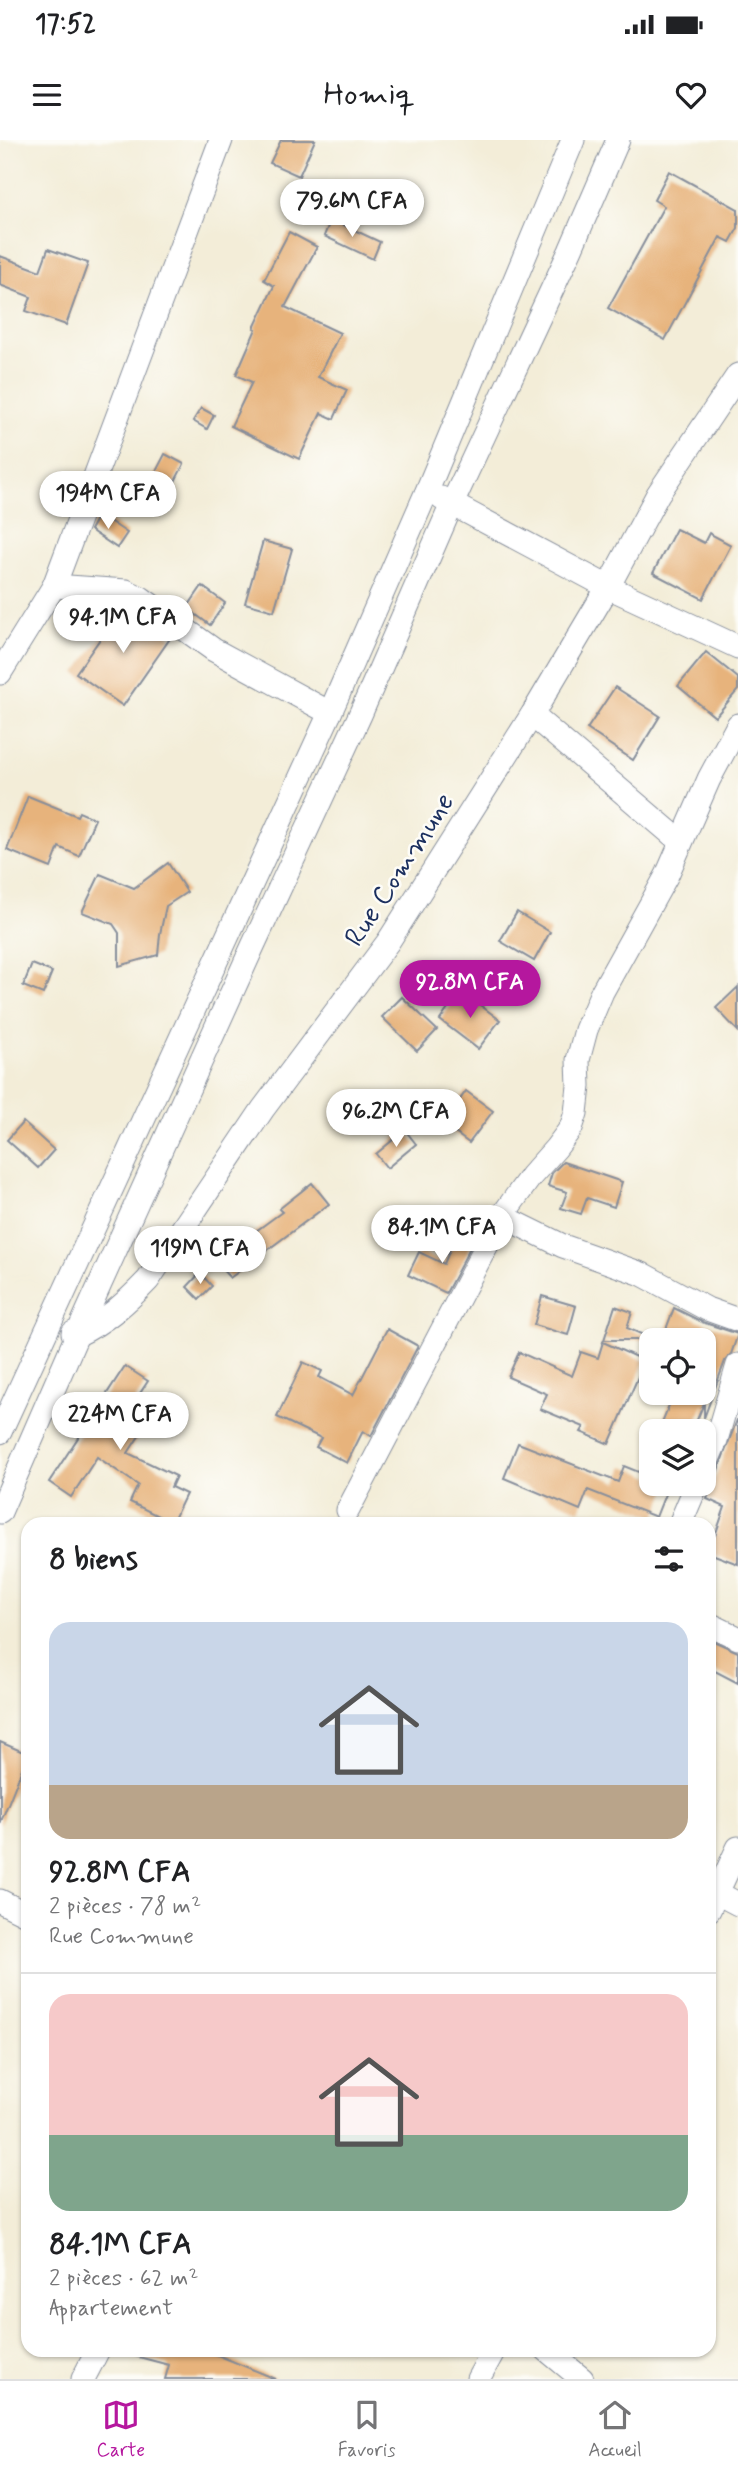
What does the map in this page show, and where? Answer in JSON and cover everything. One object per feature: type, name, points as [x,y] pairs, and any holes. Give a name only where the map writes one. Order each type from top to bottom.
[{"type":"street","points":[[0,673],[54,586],[221,140]]},
{"type":"street","points":[[0,1432],[330,713],[427,491],[573,140]]},
{"type":"street","points":[[0,1512],[77,1335],[360,715],[452,504],[570,251],[618,140]]},
{"type":"street","points":[[537,231],[570,251]]},
{"type":"street","name":"Rue Commune","points":[[77,1335],[124,1305],[148,1280],[263,1109],[388,942],[532,715],[608,587],[658,494],[736,384]]},
{"type":"street","points":[[427,491],[608,587],[738,647]]},
{"type":"street","points":[[54,586],[127,591],[215,650],[330,713]]},
{"type":"street","points":[[532,715],[681,842]]},
{"type":"street","points":[[348,1510],[502,1216],[571,1128],[576,1113],[579,1086],[578,1060],[586,1030],[602,992],[662,886],[709,779],[738,725]]},
{"type":"street","points":[[226,936],[252,948]]},
{"type":"street","points":[[502,1216],[563,1246],[642,1274],[707,1309],[738,1320]]},
{"type":"street","points":[[53,1320],[77,1335]]},
{"type":"street","points":[[716,1440],[738,1366]]},
{"type":"street","points":[[683,1517],[692,1496]]},
{"type":"street","points":[[716,1628],[738,1639]]},
{"type":"street","points":[[716,1896],[738,1848]]},
{"type":"street","points":[[0,1901],[21,1912]]},
{"type":"street","points":[[716,1902],[738,1904]]},
{"type":"street","points":[[83,2379],[94,2357]]},
{"type":"street","points":[[478,2379],[490,2357]]},
{"type":"street","points":[[555,2357],[582,2379]]},
{"type":"building","points":[[281,140],[315,140],[299,176],[270,163]]},
{"type":"building","points":[[669,171],[738,209],[738,228],[730,242],[720,237],[665,340],[608,308],[664,206],[654,200]]},
{"type":"building","points":[[331,219],[380,242],[373,259],[324,236]]},
{"type":"building","points":[[289,232],[317,247],[285,307],[340,333],[318,377],[347,390],[334,419],[321,413],[299,459],[231,426],[252,382],[236,375],[274,286],[264,280]]},
{"type":"building","points":[[48,249],[88,263],[66,325],[26,311],[31,297],[0,285],[0,256],[40,271]]},
{"type":"building","points":[[201,408],[214,415],[207,429],[193,421]]},
{"type":"building","points":[[165,454],[184,464],[168,495],[149,485]]},
{"type":"building","points":[[99,514],[127,533],[117,548],[90,530]]},
{"type":"building","points":[[676,529],[704,543],[709,533],[731,545],[703,599],[653,573]]},
{"type":"building","points":[[263,541],[292,549],[274,611],[245,603]]},
{"type":"building","points":[[202,586],[225,603],[210,625],[187,608]]},
{"type":"building","points":[[124,605],[171,637],[123,706],[76,673]]},
{"type":"building","points":[[706,652],[738,678],[738,690],[715,717],[678,686]]},
{"type":"building","points":[[615,687],[660,716],[633,760],[587,729]]},
{"type":"building","points":[[28,796],[77,816],[79,812],[95,819],[79,856],[59,847],[51,868],[7,850]]},
{"type":"building","points":[[168,863],[187,892],[166,906],[158,955],[119,966],[119,933],[113,924],[82,912],[100,874],[134,888]]},
{"type":"building","points":[[517,912],[550,932],[534,961],[500,941]]},
{"type":"building","points":[[32,964],[52,972],[43,994],[23,986]]},
{"type":"building","points":[[738,987],[738,1031],[716,1008]]},
{"type":"building","points":[[461,991],[500,1020],[478,1049],[440,1020]]},
{"type":"building","points":[[402,997],[437,1030],[417,1051],[382,1017]]},
{"type":"building","points":[[466,1091],[493,1111],[469,1143],[443,1124]]},
{"type":"building","points":[[23,1122],[54,1150],[38,1168],[7,1140]]},
{"type":"building","points":[[405,1130],[416,1144],[387,1168],[376,1154]]},
{"type":"building","points":[[563,1162],[622,1182],[614,1207],[587,1198],[581,1214],[561,1208],[567,1192],[548,1186],[552,1173]]},
{"type":"building","points":[[312,1183],[329,1204],[230,1278],[218,1265],[241,1242],[282,1212],[279,1209]]},
{"type":"building","points":[[457,1233],[474,1240],[446,1293],[408,1275],[419,1252],[444,1264]]},
{"type":"building","points":[[200,1273],[212,1286],[199,1299],[187,1287]]},
{"type":"building","points":[[542,1296],[576,1306],[568,1335],[534,1325]]},
{"type":"building","points":[[615,1306],[632,1312],[627,1328],[639,1333],[639,1340],[604,1340]]},
{"type":"building","points":[[674,1308],[702,1322],[738,1334],[716,1385],[716,1328],[666,1328]]},
{"type":"building","points":[[387,1329],[418,1346],[371,1436],[363,1431],[347,1463],[316,1447],[321,1438],[277,1417],[303,1362],[322,1371],[319,1377],[353,1395]]},
{"type":"building","points":[[603,1342],[639,1358],[639,1375],[609,1444],[581,1432],[584,1427],[540,1409],[547,1394],[508,1377],[519,1352],[572,1376],[581,1352],[598,1358]]},
{"type":"building","points":[[125,1366],[148,1381],[122,1421],[141,1433],[128,1453],[176,1476],[171,1487],[186,1494],[175,1517],[160,1517],[130,1502],[138,1485],[97,1457],[71,1497],[49,1482]]},
{"type":"building","points":[[669,1405],[703,1405],[697,1419],[663,1419]]},
{"type":"building","points":[[704,1405],[709,1405],[704,1418]]},
{"type":"building","points":[[738,1420],[738,1564],[716,1556],[716,1533],[725,1507],[707,1499],[708,1496],[716,1496],[716,1475]]},
{"type":"building","points":[[518,1443],[618,1482],[624,1466],[639,1472],[639,1496],[664,1496],[656,1517],[588,1490],[580,1510],[504,1478]]},
{"type":"building","points":[[716,1642],[738,1652],[738,1683],[716,1672]]},
{"type":"building","points":[[0,1742],[21,1751],[21,1772],[0,1824]]},
{"type":"building","points":[[139,2357],[222,2357],[276,2379],[165,2379],[169,2365]]}]
